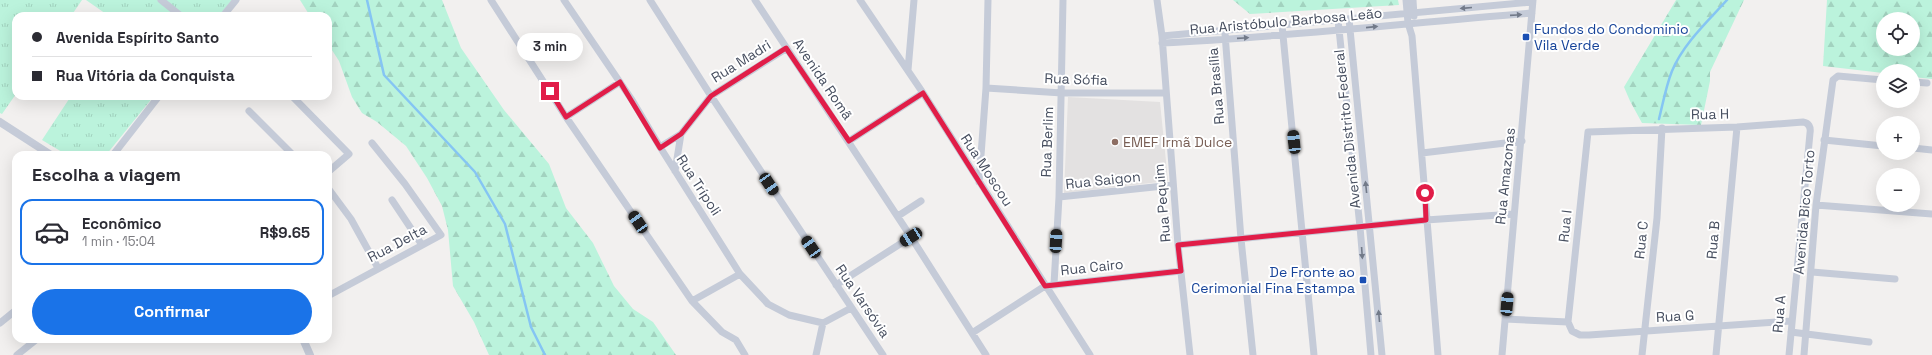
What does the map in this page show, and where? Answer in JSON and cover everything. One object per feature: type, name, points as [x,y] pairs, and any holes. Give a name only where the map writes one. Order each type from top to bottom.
[{"type":"street","points":[[161,0],[176,12]]},
{"type":"street","points":[[226,12],[236,0]]},
{"type":"street","points":[[491,0],[566,117],[692,301],[718,328],[736,340],[745,355]]},
{"type":"street","name":"Rua Trípoli","points":[[564,0],[620,82],[740,274],[768,304],[789,315],[823,323]]},
{"type":"street","name":"Rua Varsóvia","points":[[650,0],[711,96],[883,355]]},
{"type":"street","name":"Avenida Romã","points":[[755,0],[898,216],[986,355]]},
{"type":"street","name":"Rua Moscou","points":[[860,0],[923,93],[1090,355]]},
{"type":"street","points":[[908,70],[914,0]]},
{"type":"street","points":[[979,183],[986,88],[988,0]]},
{"type":"street","name":"Rua Berlim","points":[[1054,284],[1059,197],[1063,0]]},
{"type":"street","name":"Rua Pequim","points":[[1157,0],[1162,40],[1165,94],[1178,245],[1190,355]]},
{"type":"street","points":[[1406,0],[1411,13]]},
{"type":"street","points":[[1413,0],[1411,23],[1438,355]]},
{"type":"street","points":[[1162,40],[1225,30],[1532,1]]},
{"type":"street","name":"Rua Amazonas","points":[[1502,355],[1522,141],[1532,1]]},
{"type":"street","name":"Rua Aristóbulo Barbosa Leão","points":[[1162,40],[1226,39],[1339,31],[1411,23],[1532,13]]},
{"type":"street","name":"Avenida Distrito Federal","points":[[1349,19],[1382,355]]},
{"type":"street","name":"Avenida Distrito Federal","points":[[1338,20],[1360,227],[1370,355]]},
{"type":"street","points":[[1282,25],[1314,355]]},
{"type":"street","name":"Rua Brasília","points":[[1225,30],[1241,239],[1253,355]]},
{"type":"street","name":"Rua Madri","points":[[660,148],[681,134],[711,96],[786,48]]},
{"type":"street","name":"Avenida Bico Torto","points":[[1804,355],[1812,272],[1816,205],[1824,137],[1833,80],[1840,76],[1876,79]]},
{"type":"street","points":[[566,117],[620,82]]},
{"type":"street","points":[[1920,82],[1927,83]]},
{"type":"street","name":"Rua Sófia","points":[[986,88],[1062,92],[1165,94]]},
{"type":"street","points":[[849,141],[923,93]]},
{"type":"street","points":[[116,151],[156,100]]},
{"type":"street","points":[[296,100],[349,154],[332,169]]},
{"type":"street","points":[[250,111],[289,151]]},
{"type":"street","points":[[0,122],[45,151]]},
{"type":"street","name":"Rua H","points":[[1588,132],[1662,128],[1736,127],[1804,122],[1809,125],[1810,133]]},
{"type":"street","name":"Rua B","points":[[1716,355],[1736,127]]},
{"type":"street","name":"Rua C","points":[[1642,355],[1657,218],[1662,128]]},
{"type":"street","name":"Rua I","points":[[1568,322],[1588,132]]},
{"type":"street","points":[[1810,133],[1824,137],[1876,145]]},
{"type":"street","name":"Rua A","points":[[1789,355],[1791,321],[1810,133]]},
{"type":"street","name":"Rua Madri","points":[[675,171],[681,134]]},
{"type":"street","points":[[1422,153],[1522,141]]},
{"type":"street","name":"Rua Delta","points":[[332,294],[441,235],[405,184],[372,143]]},
{"type":"street","points":[[1920,149],[1932,150]]},
{"type":"street","name":"Rua Saigon","points":[[1059,197],[1173,185]]},
{"type":"street","points":[[332,193],[351,219],[378,268]]},
{"type":"street","points":[[392,200],[422,245]]},
{"type":"street","points":[[898,216],[921,201]]},
{"type":"street","points":[[1816,205],[1932,214]]},
{"type":"street","points":[[1178,245],[1426,220],[1514,214]]},
{"type":"street","points":[[836,285],[911,237]]},
{"type":"street","name":"Rua Cairo","points":[[972,333],[1045,286],[1181,271]]},
{"type":"street","points":[[1812,272],[1895,278]]},
{"type":"street","points":[[692,301],[740,274]]},
{"type":"street","points":[[816,355],[823,323],[852,308]]},
{"type":"street","points":[[0,323],[12,313]]},
{"type":"street","points":[[1505,319],[1568,322]]},
{"type":"street","name":"Rua G","points":[[1568,322],[1572,331],[1580,335],[1791,321]]},
{"type":"street","points":[[1791,332],[1869,342]]},
{"type":"street","points":[[17,355],[32,343]]},
{"type":"street","points":[[305,343],[310,355]]},
{"type":"shaded area","name":"EMEF Irmã Dulce","points":[[1068,97],[1160,102],[1168,181],[1064,193]]},
{"type":"green space","points":[[0,0],[82,0],[74,12],[12,12],[12,100],[2,114],[0,113]]},
{"type":"green space","points":[[86,0],[232,0],[222,12],[103,12]]},
{"type":"green space","points":[[300,0],[442,0],[461,48],[504,110],[549,164],[566,208],[593,243],[614,286],[633,309],[653,322],[676,355],[489,355],[474,322],[453,286],[448,230],[442,206],[427,178],[406,146],[377,122],[362,113],[352,97],[339,61],[332,50],[332,12],[308,12]]},
{"type":"green space","points":[[1233,0],[1398,0],[1399,5],[1250,14]]},
{"type":"green space","points":[[1676,0],[1744,0],[1710,72],[1710,81],[1701,125],[1642,123],[1624,87]]},
{"type":"green space","points":[[1827,0],[1932,0],[1932,79],[1920,78],[1920,64],[1876,64],[1876,72],[1823,66]]},
{"type":"green space","points":[[68,100],[151,100],[109,151],[60,151],[42,140]]},
{"type":"waterway","points":[[367,0],[384,75],[475,172],[505,224],[531,327],[545,355]]},
{"type":"waterway","points":[[1659,119],[1668,83],[1677,61],[1696,33],[1727,0]]},
{"type":"place","name":"Fundos do Condominio Vila Verde","points":[[1526,37]]},
{"type":"place","name":"EMEF Irmã Dulce","points":[[1115,142]]},
{"type":"place","name":"De Fronte ao Cerimonial Fina Estampa","points":[[1363,280]]},
{"type":"route","points":[[550,91],[566,117],[620,82],[660,148],[681,134],[711,96],[786,48],[849,141],[923,93],[1045,286],[1181,271],[1178,245],[1426,220],[1425,193]]}]
